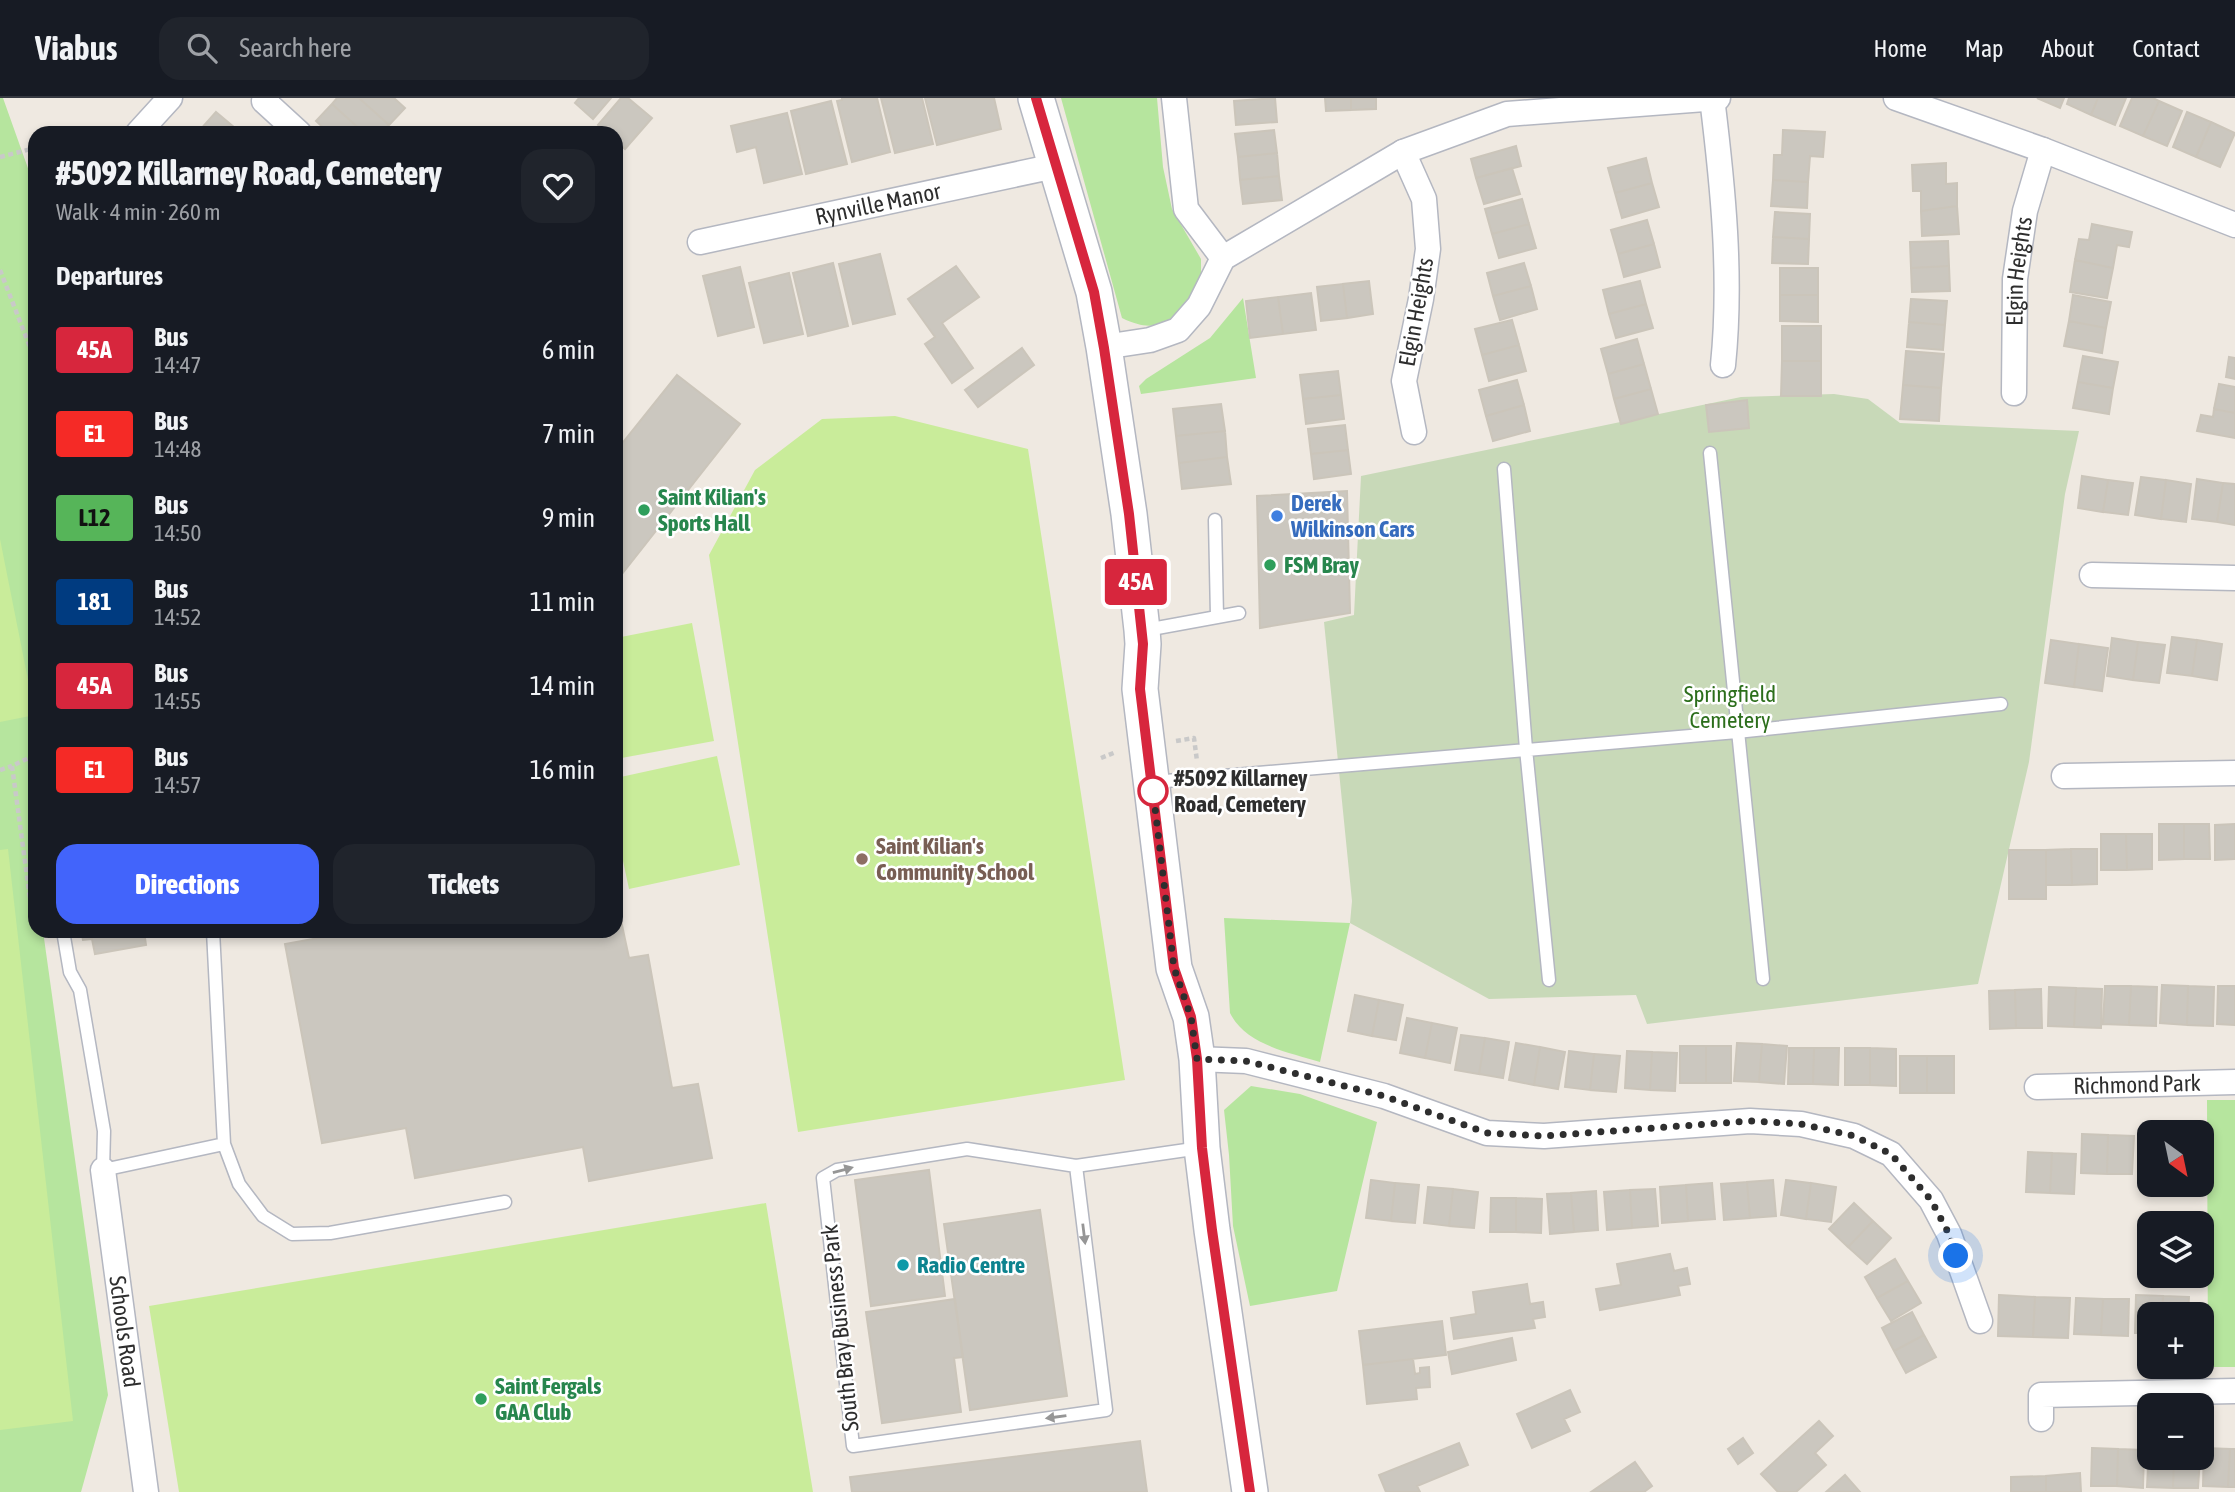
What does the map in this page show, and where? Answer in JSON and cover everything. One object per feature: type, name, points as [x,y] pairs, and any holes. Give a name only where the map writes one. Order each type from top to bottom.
[{"type":"main road","points":[[1036,98],[1094,292],[1129,514],[1143,637],[1159,683],[1162,781],[1174,968],[1191,1017],[1212,1230],[1250,1492]]},
{"type":"street","points":[[144,126],[170,98]]},
{"type":"street","points":[[1174,98],[1186,209],[1223,258]]},
{"type":"street","points":[[1712,98],[1722,176],[1728,318],[1723,365]]},
{"type":"street","points":[[1104,348],[1150,340],[1178,330],[1199,306],[1223,258],[1403,152],[1507,114],[1718,98]]},
{"type":"street","points":[[1896,98],[2043,150],[2235,225]]},
{"type":"street","points":[[264,99],[292,126]]},
{"type":"street","name":"Elgin Heights","points":[[2014,393],[2015,279],[2025,211],[2043,150]]},
{"type":"street","name":"Elgin Heights","points":[[1403,152],[1424,199],[1429,249],[1404,381],[1414,432]]},
{"type":"street","name":"Rynville Manor","points":[[700,242],[1055,166]]},
{"type":"street","points":[[2092,575],[2235,578]]},
{"type":"street","points":[[2064,776],[2235,773]]},
{"type":"street","points":[[1197,1059],[1246,1061],[1384,1096],[1487,1133],[1544,1136],[1750,1121],[1801,1124],[1854,1136],[1891,1154],[1931,1200],[1949,1234],[1980,1321]]},
{"type":"street","name":"Richmond Park","points":[[2037,1087],[2235,1082]]},
{"type":"street","name":"Schools Road","points":[[103,1170],[146,1492]]},
{"type":"street","points":[[2041,1419],[2041,1395],[2235,1391]]},
{"type":"lane","points":[[1710,453],[1763,979]]},
{"type":"lane","points":[[1504,468],[1526,748],[1549,981]]},
{"type":"lane","points":[[1215,520],[1217,617]]},
{"type":"lane","points":[[1143,637],[1239,613]]},
{"type":"lane","points":[[1162,781],[1737,732],[2001,704]]},
{"type":"lane","points":[[63,938],[70,972],[80,990],[104,1132],[103,1170],[224,1143]]},
{"type":"lane","points":[[213,938],[224,1143],[239,1184],[263,1216],[292,1234],[330,1234],[505,1202]]},
{"type":"lane","name":"South Bray Business Park","points":[[1076,1166],[1106,1410],[853,1446],[823,1178],[837,1170],[967,1149],[1076,1166],[1202,1148]]},
{"type":"path","points":[[0,157],[28,150]]},
{"type":"path","points":[[0,270],[28,342]]},
{"type":"path","points":[[0,770],[28,758]]},
{"type":"path","points":[[12,766],[28,884]]},
{"type":"green space","points":[[0,98],[3,98],[28,168],[28,938],[44,938],[108,1395],[81,1492],[0,1492]]},
{"type":"green space","points":[[1061,98],[1157,98],[1163,167],[1172,209],[1201,259],[1201,275],[1188,312],[1149,326],[1122,318]]},
{"type":"green space","points":[[1243,298],[1256,378],[1141,394],[1139,386],[1146,379],[1210,338]]},
{"type":"green space","name":"Springfield Cemetery","points":[[1834,394],[1868,399],[1900,423],[2079,431],[2065,494],[2029,762],[1978,984],[1647,1024],[1636,995],[1489,999],[1350,923],[1352,901],[1324,622],[1354,615],[1361,476],[1741,397]]},
{"type":"green space","points":[[895,416],[1028,449],[1125,1080],[798,1132],[709,555],[755,470],[822,419]]},
{"type":"green space","points":[[0,539],[28,680],[28,716],[0,722]]},
{"type":"green space","points":[[692,623],[714,741],[623,758],[623,637]]},
{"type":"green space","points":[[717,756],[740,865],[629,889],[623,861],[623,776]]},
{"type":"green space","points":[[8,849],[73,1421],[0,1430],[0,850]]},
{"type":"green space","points":[[1224,918],[1350,923],[1320,1062],[1269,1046],[1246,1033],[1237,1024],[1230,1013]]},
{"type":"green space","points":[[1251,1086],[1300,1094],[1377,1122],[1337,1291],[1250,1306],[1233,1226],[1224,1110]]},
{"type":"green space","points":[[2207,1100],[2235,1100],[2235,1367],[2214,1367],[2214,1302],[2208,1302],[2208,1288],[2214,1288],[2214,1211],[2207,1211],[2207,1197],[2214,1197],[2214,1120],[2207,1120]]},
{"type":"green space","name":"Saint Fergals GAA Club","points":[[766,1203],[813,1492],[179,1492],[149,1306]]},
{"type":"building","points":[[337,98],[359,98],[389,125],[356,126],[332,104]]},
{"type":"building","points":[[359,98],[394,98],[405,108],[389,125]]},
{"type":"building","points":[[579,98],[611,98],[593,119],[575,103]]},
{"type":"building","points":[[621,98],[628,98],[652,118],[625,149],[623,126],[598,125]]},
{"type":"building","points":[[842,98],[877,98],[890,152],[852,162],[837,101]]},
{"type":"building","points":[[881,98],[922,98],[933,144],[895,153]]},
{"type":"building","points":[[925,98],[994,98],[1001,129],[937,145]]},
{"type":"building","points":[[1275,98],[1277,122],[1236,125],[1234,101]]},
{"type":"building","points":[[1325,98],[1351,98],[1351,110],[1326,111]]},
{"type":"building","points":[[1351,98],[1376,98],[1376,109],[1351,110]]},
{"type":"building","points":[[2037,98],[2064,98],[2060,108]]},
{"type":"building","points":[[2069,98],[2098,98],[2091,115],[2067,104]]},
{"type":"building","points":[[2098,98],[2126,98],[2115,125],[2091,115]]},
{"type":"building","points":[[2132,98],[2153,98],[2159,101],[2143,136],[2120,126]]},
{"type":"building","points":[[831,101],[847,164],[806,174],[791,111]]},
{"type":"building","points":[[2159,101],[2182,111],[2167,146],[2143,136]]},
{"type":"building","points":[[332,104],[356,126],[321,126],[316,121]]},
{"type":"building","points":[[216,112],[233,126],[204,126]]},
{"type":"building","points":[[2187,112],[2211,122],[2196,157],[2173,147]]},
{"type":"building","points":[[787,113],[802,174],[764,183],[756,147],[737,152],[731,126]]},
{"type":"building","points":[[2211,122],[2235,133],[2220,167],[2196,157]]},
{"type":"building","points":[[1274,130],[1277,153],[1238,157],[1235,134]]},
{"type":"building","points":[[1783,130],[1825,132],[1823,157],[1810,156],[1808,182],[1773,180],[1774,155],[1782,155]]},
{"type":"building","points":[[1516,146],[1521,166],[1476,178],[1471,159]]},
{"type":"building","points":[[1277,153],[1279,176],[1240,180],[1238,157]]},
{"type":"building","points":[[1646,158],[1652,183],[1615,193],[1608,168]]},
{"type":"building","points":[[1946,163],[1946,184],[1957,183],[1957,206],[1921,211],[1921,191],[1913,191],[1912,165]]},
{"type":"building","points":[[1512,168],[1520,194],[1484,204],[1476,178]]},
{"type":"building","points":[[1279,176],[1282,200],[1243,204],[1240,180]]},
{"type":"building","points":[[1773,180],[1808,182],[1807,208],[1771,206]]},
{"type":"building","points":[[1652,183],[1659,207],[1622,218],[1615,193]]},
{"type":"building","points":[[1522,199],[1529,224],[1492,234],[1485,209]]},
{"type":"building","points":[[1957,206],[1959,234],[1922,236],[1921,211]]},
{"type":"building","points":[[1775,212],[1810,214],[1809,239],[1773,237]]},
{"type":"building","points":[[1647,220],[1654,244],[1618,254],[1611,230]]},
{"type":"building","points":[[1529,224],[1536,248],[1499,258],[1492,234]]},
{"type":"building","points":[[2092,224],[2132,232],[2129,247],[2117,245],[2113,268],[2075,260],[2079,239],[2089,240]]},
{"type":"building","points":[[1773,237],[1809,239],[1808,264],[1772,263]]},
{"type":"building","points":[[1948,241],[1949,266],[1911,268],[1910,242]]},
{"type":"building","points":[[1654,244],[1660,267],[1624,277],[1618,254]]},
{"type":"building","points":[[880,254],[895,314],[853,324],[839,264]]},
{"type":"building","points":[[2075,260],[2113,268],[2107,298],[2070,292]]},
{"type":"building","points":[[833,263],[848,326],[808,336],[793,273]]},
{"type":"building","points":[[1524,263],[1531,286],[1493,296],[1487,273]]},
{"type":"building","points":[[956,266],[979,297],[942,323],[973,368],[952,383],[925,344],[935,337],[908,299]]},
{"type":"building","points":[[1949,266],[1950,291],[1912,292],[1911,268]]},
{"type":"building","points":[[740,267],[754,327],[718,336],[703,276]]},
{"type":"building","points":[[1780,268],[1818,268],[1818,295],[1780,295]]},
{"type":"building","points":[[789,273],[803,334],[764,343],[749,283]]},
{"type":"building","points":[[1369,281],[1373,314],[1347,318],[1343,284]]},
{"type":"building","points":[[1640,281],[1646,304],[1609,314],[1603,290]]},
{"type":"building","points":[[1343,284],[1347,318],[1321,321],[1317,287]]},
{"type":"building","points":[[1531,286],[1537,309],[1500,320],[1493,296]]},
{"type":"building","points":[[1311,293],[1316,330],[1283,334],[1278,297]]},
{"type":"building","points":[[1780,295],[1818,295],[1818,322],[1780,321]]},
{"type":"building","points":[[2073,295],[2111,302],[2106,328],[2069,321]]},
{"type":"building","points":[[1278,297],[1283,334],[1250,338],[1246,301]]},
{"type":"building","points":[[1911,299],[1947,301],[1945,325],[1909,322]]},
{"type":"building","points":[[1646,304],[1653,328],[1616,338],[1609,314]]},
{"type":"building","points":[[1512,320],[1519,345],[1482,355],[1475,329]]},
{"type":"building","points":[[2069,321],[2106,328],[2102,353],[2064,346]]},
{"type":"building","points":[[1909,322],[1945,325],[1943,350],[1907,347]]},
{"type":"building","points":[[1782,326],[1821,326],[1821,361],[1782,361]]},
{"type":"building","points":[[1637,339],[1644,364],[1608,374],[1601,349]]},
{"type":"building","points":[[1519,345],[1526,371],[1489,381],[1482,355]]},
{"type":"building","points":[[1022,348],[1034,365],[978,407],[965,390]]},
{"type":"building","points":[[1906,351],[1944,354],[1941,388],[1903,385]]},
{"type":"building","points":[[2083,356],[2118,362],[2113,388],[2078,382]]},
{"type":"building","points":[[2229,357],[2235,358],[2235,379],[2226,377]]},
{"type":"building","points":[[1782,361],[1821,361],[1821,396],[1781,396]]},
{"type":"building","points":[[1644,364],[1651,389],[1614,399],[1608,374]]},
{"type":"building","points":[[1338,371],[1341,395],[1303,399],[1300,375]]},
{"type":"building","name":"Saint Kilian's Sports Hall","points":[[677,375],[740,424],[623,573],[623,442]]},
{"type":"building","points":[[1517,380],[1524,405],[1486,416],[1479,390]]},
{"type":"building","points":[[2078,382],[2113,388],[2109,414],[2073,408]]},
{"type":"building","points":[[2219,384],[2235,387],[2235,413],[2214,409]]},
{"type":"building","points":[[1903,385],[1941,388],[1939,421],[1900,419]]},
{"type":"building","points":[[1651,389],[1658,414],[1621,424],[1614,399]]},
{"type":"building","points":[[1341,395],[1344,419],[1306,424],[1303,399]]},
{"type":"building","points":[[1747,400],[1749,428],[1709,432],[1706,405]]},
{"type":"building","points":[[1221,404],[1225,431],[1176,436],[1173,409]]},
{"type":"building","points":[[1524,405],[1530,431],[1493,441],[1486,416]]},
{"type":"building","points":[[2214,409],[2235,413],[2235,438],[2197,431],[2201,415],[2213,417]]},
{"type":"building","points":[[1345,425],[1348,450],[1311,454],[1308,429]]},
{"type":"building","points":[[1225,431],[1227,457],[1179,463],[1176,436]]},
{"type":"building","points":[[1348,450],[1351,474],[1314,479],[1311,454]]},
{"type":"building","points":[[1227,457],[1231,484],[1182,489],[1179,463]]},
{"type":"building","points":[[2082,476],[2108,480],[2103,512],[2078,508]]},
{"type":"building","points":[[2141,477],[2166,480],[2161,519],[2135,515]]},
{"type":"building","points":[[2197,479],[2223,483],[2217,522],[2192,519]]},
{"type":"building","points":[[2108,480],[2133,483],[2128,515],[2103,512]]},
{"type":"building","points":[[2166,480],[2191,484],[2186,522],[2161,519]]},
{"type":"building","points":[[2223,483],[2235,484],[2235,525],[2217,522]]},
{"type":"building","points":[[1347,491],[1350,613],[1260,628],[1257,496]]},
{"type":"building","points":[[2172,637],[2197,640],[2192,676],[2167,673]]},
{"type":"building","points":[[2112,638],[2138,642],[2133,680],[2107,676]]},
{"type":"building","points":[[2051,640],[2079,644],[2074,687],[2045,683]]},
{"type":"building","points":[[2197,640],[2222,644],[2217,680],[2192,676]]},
{"type":"building","points":[[2138,642],[2165,645],[2159,683],[2133,680]]},
{"type":"building","points":[[2079,644],[2108,648],[2102,691],[2074,687]]},
{"type":"building","points":[[2159,824],[2184,824],[2184,859],[2159,860]]},
{"type":"building","points":[[2184,824],[2209,824],[2210,859],[2184,859]]},
{"type":"building","points":[[2235,824],[2235,859],[2215,860],[2215,825]]},
{"type":"building","points":[[2101,834],[2126,834],[2127,870],[2101,870]]},
{"type":"building","points":[[2126,834],[2152,834],[2152,869],[2127,870]]},
{"type":"building","points":[[2071,849],[2097,849],[2097,884],[2072,885]]},
{"type":"building","points":[[2071,849],[2072,885],[2046,885],[2046,850]]},
{"type":"building","points":[[2009,850],[2046,850],[2046,899],[2009,899]]},
{"type":"building","points":[[623,930],[629,958],[648,955],[672,1088],[698,1084],[712,1158],[589,1181],[583,1147],[415,1178],[406,1128],[322,1143],[285,944],[318,938],[623,938]]},
{"type":"building","points":[[83,938],[145,938],[146,945],[95,954],[92,939]]},
{"type":"building","points":[[2162,985],[2188,986],[2187,1025],[2160,1023]]},
{"type":"building","points":[[2105,986],[2131,986],[2129,1025],[2103,1024]]},
{"type":"building","points":[[2131,986],[2157,987],[2156,1026],[2129,1025]]},
{"type":"building","points":[[2188,986],[2214,987],[2213,1026],[2187,1025]]},
{"type":"building","points":[[2218,986],[2235,986],[2235,1025],[2217,1024]]},
{"type":"building","points":[[2049,987],[2076,988],[2074,1027],[2048,1026]]},
{"type":"building","points":[[2076,988],[2102,989],[2101,1028],[2074,1027]]},
{"type":"building","points":[[2041,989],[2042,1028],[2016,1028],[2015,990]]},
{"type":"building","points":[[2015,990],[2016,1028],[1990,1029],[1989,991]]},
{"type":"building","points":[[1355,995],[1379,1000],[1372,1036],[1348,1031]]},
{"type":"building","points":[[1379,1000],[1403,1005],[1396,1040],[1372,1036]]},
{"type":"building","points":[[1407,1018],[1432,1023],[1425,1058],[1400,1053]]},
{"type":"building","points":[[1432,1023],[1457,1028],[1450,1063],[1425,1058]]},
{"type":"building","points":[[1461,1035],[1485,1038],[1479,1074],[1455,1070]]},
{"type":"building","points":[[1485,1038],[1509,1042],[1503,1078],[1479,1074]]},
{"type":"building","points":[[1516,1043],[1540,1047],[1534,1085],[1509,1080]]},
{"type":"building","points":[[1737,1043],[1762,1044],[1759,1082],[1734,1081]]},
{"type":"building","points":[[1762,1044],[1787,1046],[1784,1084],[1759,1082]]},
{"type":"building","points":[[1680,1046],[1706,1046],[1706,1083],[1680,1083]]},
{"type":"building","points":[[1706,1046],[1731,1046],[1731,1083],[1706,1083]]},
{"type":"building","points":[[1540,1047],[1565,1052],[1558,1089],[1534,1085]]},
{"type":"building","points":[[1789,1048],[1814,1048],[1813,1084],[1788,1084]]},
{"type":"building","points":[[1814,1048],[1839,1048],[1838,1085],[1813,1084]]},
{"type":"building","points":[[1845,1048],[1870,1048],[1870,1085],[1845,1085]]},
{"type":"building","points":[[1870,1048],[1896,1049],[1896,1086],[1870,1085]]},
{"type":"building","points":[[1569,1051],[1594,1054],[1590,1090],[1565,1087]]},
{"type":"building","points":[[1627,1051],[1652,1052],[1650,1090],[1625,1088]]},
{"type":"building","points":[[1652,1052],[1677,1053],[1675,1091],[1650,1090]]},
{"type":"building","points":[[1594,1054],[1620,1056],[1616,1092],[1590,1090]]},
{"type":"building","points":[[1900,1056],[1927,1056],[1927,1093],[1900,1093]]},
{"type":"building","points":[[1927,1056],[1954,1056],[1954,1093],[1927,1093]]},
{"type":"building","points":[[2082,1134],[2108,1135],[2107,1174],[2081,1173]]},
{"type":"building","points":[[2108,1135],[2134,1136],[2132,1174],[2107,1174]]},
{"type":"building","points":[[2028,1152],[2052,1153],[2050,1193],[2026,1192]]},
{"type":"building","points":[[2052,1153],[2076,1154],[2074,1194],[2050,1193]]},
{"type":"building","name":"Radio Centre","points":[[929,1170],[945,1296],[871,1306],[855,1180]]},
{"type":"building","points":[[1371,1180],[1395,1183],[1391,1221],[1366,1218]]},
{"type":"building","points":[[1773,1180],[1776,1216],[1750,1218],[1747,1182]]},
{"type":"building","points":[[1786,1180],[1811,1183],[1806,1219],[1781,1215]]},
{"type":"building","points":[[1747,1182],[1750,1218],[1724,1220],[1721,1184]]},
{"type":"building","points":[[1395,1183],[1419,1185],[1415,1223],[1391,1221]]},
{"type":"building","points":[[1712,1183],[1715,1219],[1688,1221],[1686,1185]]},
{"type":"building","points":[[1811,1183],[1836,1187],[1831,1222],[1806,1219]]},
{"type":"building","points":[[1686,1185],[1688,1221],[1662,1223],[1660,1187]]},
{"type":"building","points":[[1428,1187],[1453,1189],[1449,1226],[1424,1223]]},
{"type":"building","points":[[1453,1189],[1478,1192],[1474,1228],[1449,1226]]},
{"type":"building","points":[[1655,1189],[1658,1226],[1632,1228],[1630,1190]]},
{"type":"building","points":[[1630,1190],[1632,1228],[1607,1230],[1604,1192]]},
{"type":"building","points":[[1596,1191],[1598,1230],[1574,1232],[1571,1193]]},
{"type":"building","points":[[1571,1193],[1574,1232],[1550,1234],[1547,1194]]},
{"type":"building","points":[[1491,1198],[1516,1198],[1516,1232],[1490,1232]]},
{"type":"building","points":[[1516,1198],[1542,1199],[1541,1233],[1516,1232]]},
{"type":"building","points":[[1854,1203],[1873,1221],[1848,1247],[1829,1229]]},
{"type":"building","points":[[1040,1210],[1067,1396],[970,1410],[944,1224]]},
{"type":"building","points":[[1873,1221],[1891,1238],[1867,1264],[1848,1247]]},
{"type":"building","points":[[1670,1254],[1674,1271],[1687,1268],[1690,1284],[1678,1286],[1680,1295],[1600,1310],[1596,1289],[1621,1285],[1617,1264]]},
{"type":"building","points":[[1895,1259],[1908,1281],[1877,1298],[1865,1277]]},
{"type":"building","points":[[1908,1281],[1921,1303],[1891,1321],[1877,1298]]},
{"type":"building","points":[[1527,1284],[1530,1304],[1543,1302],[1545,1317],[1533,1319],[1535,1328],[1454,1339],[1451,1318],[1476,1314],[1473,1292]]},
{"type":"building","points":[[1999,1295],[2035,1297],[2033,1337],[1998,1336]]},
{"type":"building","points":[[2136,1295],[2163,1296],[2163,1302],[2137,1302],[2135,1333]]},
{"type":"building","points":[[2163,1296],[2189,1297],[2189,1302],[2163,1302]]},
{"type":"building","points":[[2035,1297],[2070,1298],[2068,1338],[2033,1337]]},
{"type":"building","points":[[2076,1298],[2103,1299],[2101,1335],[2074,1334]]},
{"type":"building","points":[[955,1299],[963,1357],[954,1358],[961,1412],[882,1423],[866,1312]]},
{"type":"building","points":[[2103,1299],[2129,1299],[2128,1336],[2101,1335]]},
{"type":"building","points":[[1912,1312],[1924,1335],[1894,1351],[1882,1328]]},
{"type":"building","points":[[1442,1321],[1446,1355],[1363,1365],[1359,1331]]},
{"type":"building","points":[[1924,1335],[1936,1357],[1906,1373],[1894,1351]]},
{"type":"building","points":[[1512,1338],[1516,1360],[1452,1374],[1448,1352]]},
{"type":"building","points":[[1413,1359],[1415,1374],[1420,1373],[1420,1368],[1429,1367],[1430,1387],[1416,1388],[1417,1399],[1367,1404],[1363,1365]]},
{"type":"building","points":[[1570,1390],[1580,1412],[1564,1419],[1570,1431],[1532,1448],[1517,1414]]},
{"type":"building","points":[[1819,1421],[1833,1436],[1815,1453],[1826,1465],[1796,1492],[1778,1492],[1761,1474]]},
{"type":"building","points":[[1743,1438],[1753,1453],[1738,1464],[1728,1449]]},
{"type":"building","points":[[1140,1441],[1147,1492],[852,1492],[850,1477]]},
{"type":"building","points":[[1459,1443],[1468,1465],[1417,1486],[1420,1492],[1386,1492],[1379,1475]]},
{"type":"building","points":[[2092,1448],[2118,1449],[2117,1486],[2091,1486]]},
{"type":"building","points":[[2214,1448],[2230,1449],[2228,1487],[2203,1486],[2203,1470],[2214,1470]]},
{"type":"building","points":[[2118,1449],[2137,1450],[2137,1470],[2143,1470],[2143,1488],[2117,1486]]},
{"type":"building","points":[[2230,1449],[2235,1449],[2235,1487],[2228,1487]]},
{"type":"building","points":[[1635,1462],[1652,1486],[1644,1492],[1591,1492]]},
{"type":"building","points":[[2148,1470],[2174,1470],[2173,1488],[2147,1487]]},
{"type":"building","points":[[2174,1470],[2199,1470],[2198,1488],[2173,1488]]},
{"type":"building","points":[[2080,1473],[2081,1492],[2046,1492],[2046,1476]]},
{"type":"building","points":[[1845,1475],[1860,1492],[1826,1492]]},
{"type":"building","points":[[2046,1476],[2046,1492],[2011,1492],[2011,1477]]},
{"type":"bus line","name":"45A","points":[[1036,98],[1094,292],[1104,348],[1129,514],[1143,644],[1140,689],[1174,968],[1191,1017],[1212,1230],[1250,1492]]},
{"type":"place","name":"Saint Kilian's Sports Hall","points":[[644,510]]},
{"type":"place","name":"Derek Wilkinson Cars","points":[[1277,516]]},
{"type":"place","name":"FSM Bray","points":[[1270,565]]},
{"type":"place","name":"#5092 Killarney Road, Cemetery","points":[[1153,791]]},
{"type":"place","name":"Saint Kilian's Community School","points":[[862,859]]},
{"type":"place","name":"Radio Centre","points":[[903,1265]]},
{"type":"place","name":"Saint Fergals GAA Club","points":[[481,1399]]},
{"type":"route","points":[[1153,791],[1152,782],[1174,968],[1191,1017],[1197,1059],[1246,1061],[1384,1096],[1487,1133],[1544,1136],[1750,1121],[1801,1124],[1854,1136],[1891,1154],[1931,1200],[1949,1234],[1956,1256]]}]
